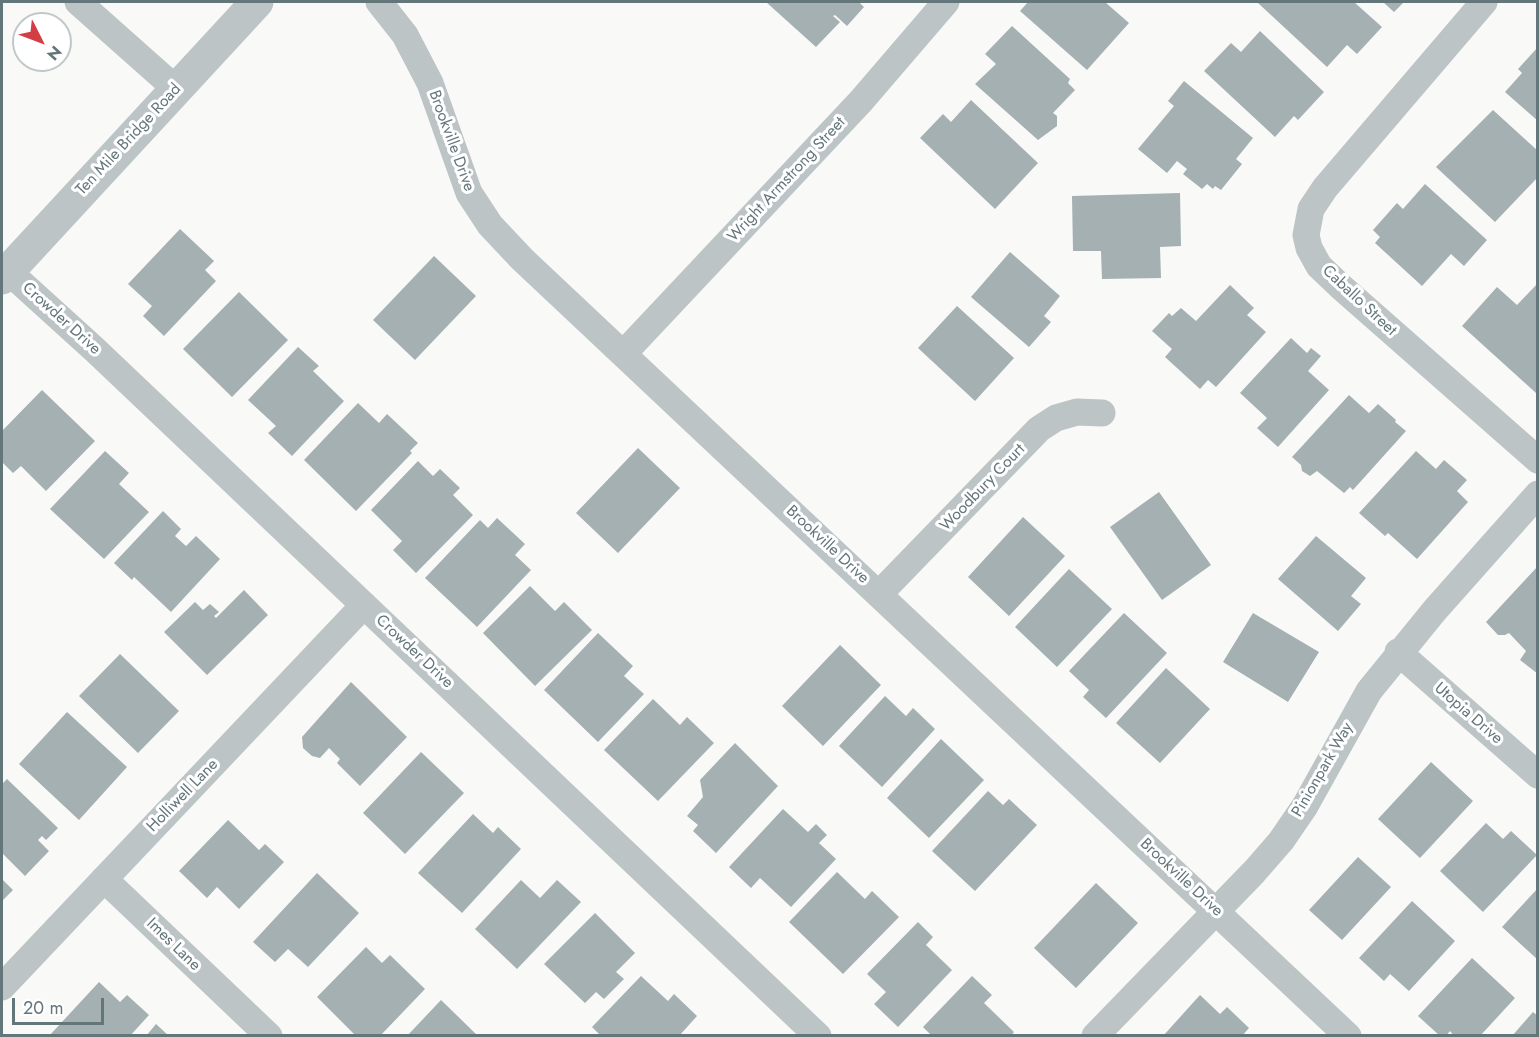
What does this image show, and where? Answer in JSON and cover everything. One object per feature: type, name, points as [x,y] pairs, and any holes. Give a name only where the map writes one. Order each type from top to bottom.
[{"type":"street","points":[[78,2],[176,89]]},
{"type":"street","name":"Ten Mile Bridge Road","points":[[5,275],[257,2]]},
{"type":"street","name":"Brookville Drive","points":[[380,2],[405,35],[430,83],[469,193],[490,225],[522,259],[622,354],[1348,1035]]},
{"type":"street","name":"Wright Armstrong Street","points":[[622,354],[861,101],[946,2]]},
{"type":"street","name":"Caballo Street","points":[[1484,2],[1325,188],[1311,209],[1306,235],[1319,266],[1538,460]]},
{"type":"street","name":"Crowder Drive","points":[[5,275],[102,357],[818,1035]]},
{"type":"street","name":"Woodbury Court","points":[[879,594],[1039,429],[1056,418],[1077,412],[1102,413]]},
{"type":"street","name":"Pinionpark Way","points":[[1095,1035],[1254,873],[1305,806],[1369,691],[1398,652],[1538,494]]},
{"type":"street","name":"Holliwell Lane","points":[[2,987],[364,605]]},
{"type":"street","name":"Utopia Drive","points":[[1398,652],[1538,775]]},
{"type":"street","name":"Imes Lane","points":[[104,879],[269,1035]]},
{"type":"building","points":[[766,2],[859,2],[864,7],[847,26],[835,15],[833,16],[840,22],[816,47]]},
{"type":"building","points":[[1028,2],[1105,2],[1129,23],[1087,70],[1020,11]]},
{"type":"building","points":[[1354,2],[1382,27],[1357,54],[1347,45],[1327,67],[1258,3]]},
{"type":"building","points":[[1383,2],[1404,2],[1394,12]]},
{"type":"building","points":[[1012,26],[1070,79],[1068,83],[1075,90],[1053,113],[1057,116],[1057,126],[1038,140],[975,84],[996,64],[985,54]]},
{"type":"building","points":[[1260,31],[1324,92],[1298,120],[1294,116],[1275,137],[1204,71],[1231,43],[1241,52]]},
{"type":"building","points":[[1538,47],[1538,121],[1505,92],[1522,73],[1518,69]]},
{"type":"building","points":[[1184,81],[1253,138],[1236,159],[1242,164],[1221,190],[1215,186],[1213,189],[1207,184],[1202,189],[1183,174],[1187,169],[1177,161],[1167,173],[1138,149],[1174,106],[1168,101]]},
{"type":"building","points":[[971,100],[1038,163],[995,209],[920,138],[943,114],[951,122]]},
{"type":"building","points":[[1493,110],[1538,151],[1538,177],[1495,222],[1436,167]]},
{"type":"building","points":[[1425,184],[1487,240],[1464,266],[1451,254],[1422,286],[1375,243],[1380,237],[1373,230],[1397,203],[1403,209]]},
{"type":"building","points":[[1180,193],[1181,246],[1160,247],[1161,278],[1102,279],[1101,251],[1073,251],[1072,196]]},
{"type":"building","points":[[180,229],[214,261],[205,270],[216,281],[164,336],[143,316],[152,306],[128,284]]},
{"type":"building","points":[[1010,252],[1060,296],[1044,316],[1051,322],[1029,347],[971,297]]},
{"type":"building","points":[[434,256],[476,296],[415,360],[373,320]]},
{"type":"building","points":[[1538,283],[1538,391],[1536,393],[1462,326],[1497,287],[1517,305]]},
{"type":"building","points":[[1230,285],[1254,308],[1247,315],[1266,332],[1216,387],[1208,380],[1200,389],[1165,357],[1172,349],[1152,331],[1169,313],[1172,316],[1181,308],[1196,321]]},
{"type":"building","points":[[239,292],[288,340],[232,397],[183,349]]},
{"type":"building","points":[[957,306],[1014,358],[975,401],[918,348]]},
{"type":"building","points":[[1291,338],[1307,353],[1311,348],[1321,356],[1308,371],[1329,390],[1278,447],[1257,428],[1267,418],[1240,393]]},
{"type":"building","points":[[298,347],[319,366],[313,371],[344,401],[292,456],[268,433],[276,426],[248,400]]},
{"type":"building","points":[[42,390],[95,441],[46,491],[21,466],[13,473],[2,462],[2,431]]},
{"type":"building","points":[[1349,395],[1369,413],[1378,404],[1406,431],[1353,490],[1350,487],[1344,493],[1317,471],[1310,476],[1302,471],[1301,465],[1292,457]]},
{"type":"building","points":[[358,403],[379,423],[387,414],[418,443],[410,451],[412,453],[356,511],[304,460]]},
{"type":"building","points":[[638,448],[680,488],[618,553],[576,513]]},
{"type":"building","points":[[105,451],[129,473],[119,484],[149,512],[104,559],[50,509]]},
{"type":"building","points":[[1416,451],[1436,469],[1444,460],[1467,480],[1457,491],[1468,502],[1417,559],[1388,533],[1385,536],[1359,513]]},
{"type":"building","points":[[418,461],[433,476],[440,469],[460,488],[453,495],[473,515],[416,573],[393,550],[402,541],[371,510]]},
{"type":"building","points":[[1159,492],[1211,565],[1162,600],[1110,527]]},
{"type":"building","points":[[163,511],[181,529],[175,536],[186,546],[196,536],[220,559],[171,612],[134,577],[132,580],[114,563]]},
{"type":"building","points":[[1023,517],[1065,556],[1009,616],[968,577]]},
{"type":"building","points":[[497,518],[525,544],[515,555],[531,570],[477,627],[425,578],[480,520],[488,528]]},
{"type":"building","points":[[1316,536],[1366,578],[1351,596],[1361,604],[1338,631],[1278,579]]},
{"type":"building","points":[[1538,566],[1538,674],[1520,660],[1526,651],[1509,633],[1498,635],[1486,622]]},
{"type":"building","points":[[1069,569],[1112,609],[1057,667],[1015,627]]},
{"type":"building","points":[[530,586],[555,611],[564,602],[592,630],[535,686],[483,633]]},
{"type":"building","points":[[244,590],[268,615],[207,675],[164,632],[195,602],[203,610],[210,604],[219,612],[214,616],[216,618]]},
{"type":"building","points":[[1124,613],[1167,653],[1106,718],[1083,697],[1089,690],[1069,671]]},
{"type":"building","points":[[1253,613],[1319,652],[1288,702],[1223,662]]},
{"type":"building","points":[[598,633],[633,666],[624,676],[644,694],[598,742],[544,690]]},
{"type":"building","points":[[840,645],[881,685],[823,746],[782,706]]},
{"type":"building","points":[[120,654],[179,711],[138,753],[79,696]]},
{"type":"building","points":[[1166,668],[1210,709],[1160,763],[1116,723]]},
{"type":"building","points":[[351,682],[407,737],[360,786],[337,763],[340,759],[329,748],[320,758],[312,756],[303,748],[302,737]]},
{"type":"building","points":[[885,696],[906,716],[913,708],[935,729],[882,787],[839,746]]},
{"type":"building","points":[[653,699],[680,725],[687,717],[714,743],[658,801],[604,750]]},
{"type":"building","points":[[67,712],[127,767],[79,820],[19,764]]},
{"type":"building","points":[[941,739],[984,780],[929,838],[887,798]]},
{"type":"building","points":[[735,743],[778,786],[716,853],[693,831],[698,825],[687,816],[703,797],[700,780]]},
{"type":"building","points":[[421,752],[464,793],[405,854],[363,813]]},
{"type":"building","points":[[1431,762],[1473,801],[1420,858],[1378,819]]},
{"type":"building","points":[[7,779],[58,828],[46,840],[42,836],[38,840],[49,851],[25,876],[2,853],[2,784]]},
{"type":"building","points":[[988,791],[1003,805],[1009,799],[1037,825],[975,891],[932,851]]},
{"type":"building","points":[[783,809],[808,832],[816,824],[827,835],[819,843],[836,859],[791,907],[760,878],[751,888],[729,867]]},
{"type":"building","points":[[473,814],[493,833],[498,827],[521,849],[462,913],[418,873]]},
{"type":"building","points":[[228,820],[259,850],[265,844],[284,862],[239,909],[217,887],[207,898],[179,871]]},
{"type":"building","points":[[1486,823],[1503,839],[1511,831],[1537,855],[1483,912],[1440,871]]},
{"type":"building","points":[[1358,857],[1391,887],[1342,940],[1309,910]]},
{"type":"building","points":[[837,872],[865,899],[872,891],[899,917],[843,974],[789,922]]},
{"type":"building","points":[[317,873],[359,913],[308,967],[288,949],[275,962],[253,942]]},
{"type":"building","points":[[2,879],[13,890],[2,901]]},
{"type":"building","points":[[521,880],[540,898],[557,880],[581,902],[517,969],[475,929]]},
{"type":"building","points":[[1096,883],[1138,923],[1076,988],[1034,948]]},
{"type":"building","points":[[1538,888],[1538,960],[1502,927]]},
{"type":"building","points":[[1412,901],[1455,941],[1409,991],[1390,974],[1384,981],[1359,958]]},
{"type":"building","points":[[595,913],[635,953],[616,972],[624,979],[604,999],[596,992],[585,1003],[544,964]]},
{"type":"building","points":[[918,922],[933,937],[926,945],[952,970],[898,1027],[874,1004],[886,992],[867,974]]},
{"type":"building","points":[[366,947],[382,963],[390,955],[425,989],[380,1036],[356,1036],[317,997]]},
{"type":"building","points":[[1472,958],[1515,998],[1480,1036],[1454,1036],[1450,1031],[1446,1036],[1440,1036],[1418,1016]]},
{"type":"building","points":[[641,976],[668,1001],[674,994],[697,1016],[679,1036],[601,1036],[592,1027]]},
{"type":"building","points":[[972,976],[992,995],[984,1003],[1014,1032],[1011,1036],[932,1036],[923,1027]]},
{"type":"building","points":[[99,982],[120,1002],[127,995],[149,1015],[130,1036],[49,1036]]},
{"type":"building","points":[[1200,995],[1220,1014],[1227,1007],[1249,1028],[1242,1036],[1163,1036]]},
{"type":"building","points":[[441,1000],[478,1036],[407,1036]]},
{"type":"building","points":[[1533,1012],[1538,1016],[1538,1036],[1512,1036]]},
{"type":"building","points":[[156,1024],[169,1036],[146,1036]]}]
